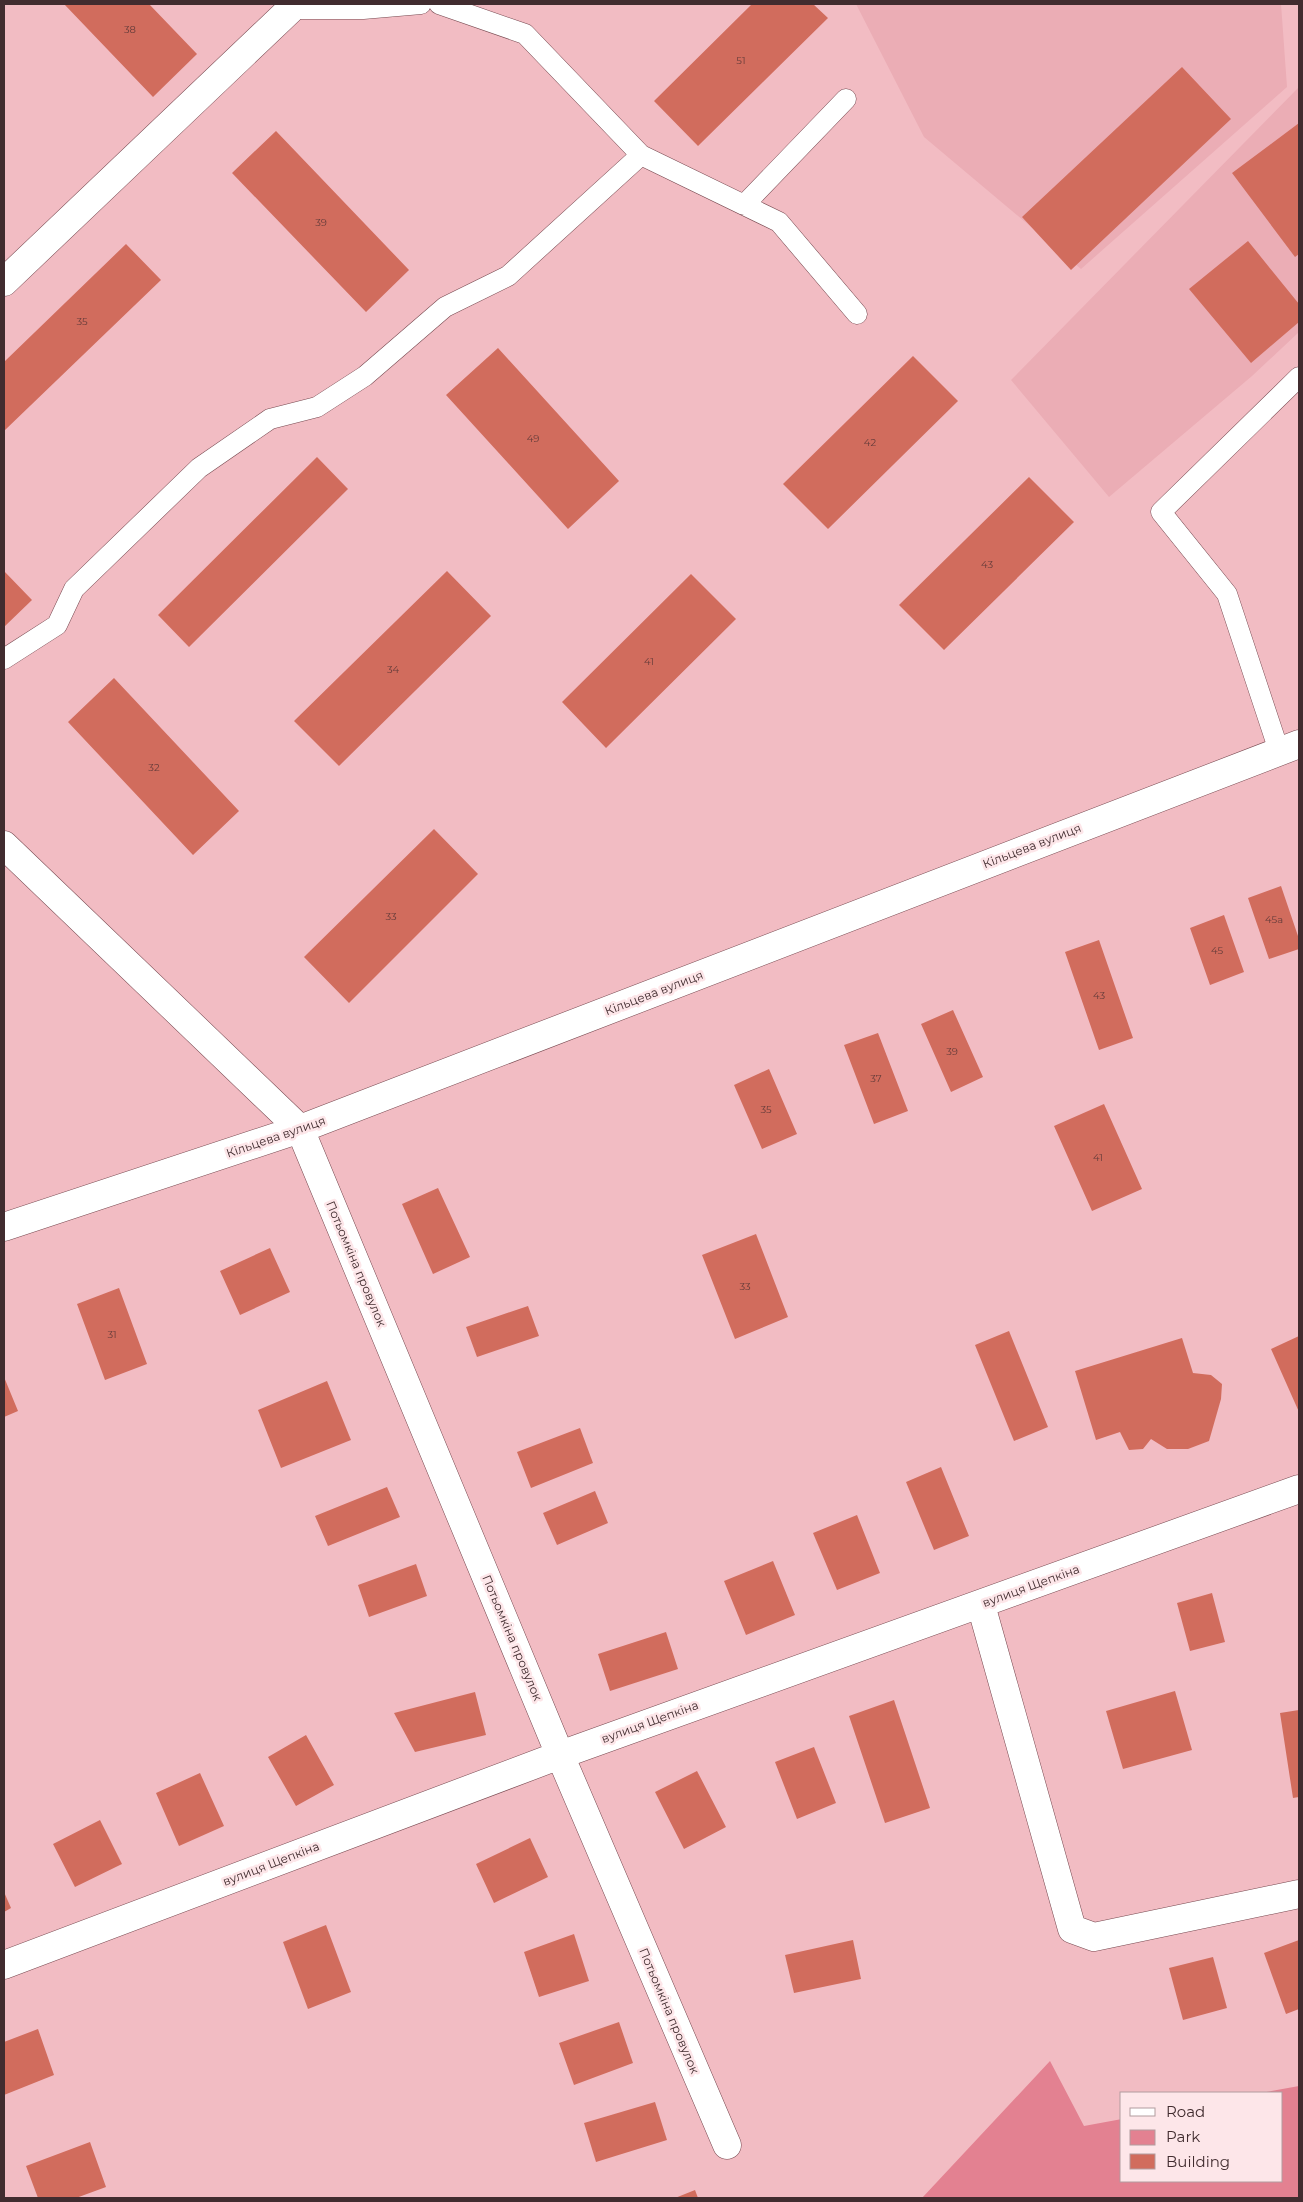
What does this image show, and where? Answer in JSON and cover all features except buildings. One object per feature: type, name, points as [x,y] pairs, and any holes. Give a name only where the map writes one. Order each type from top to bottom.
[{"type":"street","points":[[4,282],[293,6]]},
{"type":"street","name":"Кільцева вулиця","points":[[4,1227],[300,1129],[1289,747]]},
{"type":"street","points":[[4,845],[300,1129]]},
{"type":"street","name":"Потьомкіна провулок","points":[[300,1129],[560,1755],[727,2145]]},
{"type":"street","name":"вулиця Щепкіна","points":[[4,1966],[560,1755],[1299,1489]]},
{"type":"street","points":[[981,1605],[1072,1929],[1094,1937],[1299,1894]]},
{"type":"lane","points":[[293,6],[362,9],[421,4]]},
{"type":"lane","points":[[440,4],[524,34],[641,155],[779,222],[857,314]]},
{"type":"lane","points":[[744,205],[846,98]]},
{"type":"lane","points":[[4,659],[57,625],[74,589],[199,468],[270,419],[317,407],[365,376],[445,307],[508,276],[641,155]]},
{"type":"lane","points":[[1289,747],[1227,594],[1161,512],[1299,377]]},
{"type":"shaded area","points":[[856,4],[1281,4],[1287,87],[1081,269],[924,137]]},
{"type":"shaded area","points":[[1299,87],[1299,332],[1252,376],[1109,497],[1011,380]]},
{"type":"green space","points":[[1050,2061],[1084,2126],[1120,2119],[1120,2182],[1283,2182],[1283,2092],[1266,2092],[1299,2086],[1299,2198],[922,2198]]}]
